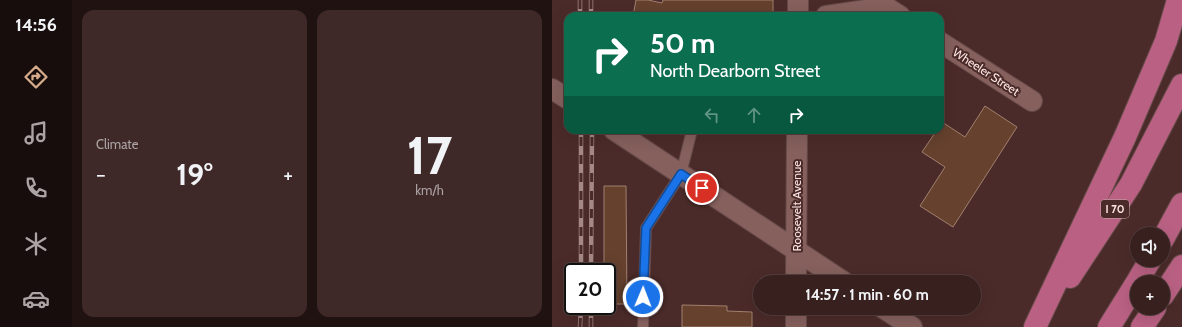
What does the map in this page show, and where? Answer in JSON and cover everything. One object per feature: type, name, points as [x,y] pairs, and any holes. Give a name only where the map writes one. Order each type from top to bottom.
[{"type":"highway","points":[[1036,327],[1128,130],[1166,41],[1178,0]]},
{"type":"highway","name":"I 70","points":[[1036,327],[1131,184],[1182,85]]},
{"type":"highway","points":[[1170,227],[1182,204]]},
{"type":"highway","points":[[1170,284],[1182,266]]},
{"type":"highway","points":[[1109,327],[1130,293]]},
{"type":"highway","points":[[1142,327],[1150,315]]},
{"type":"street","points":[[798,0],[798,12]]},
{"type":"street","points":[[853,12],[886,7],[894,12]]},
{"type":"street","name":"Wheeler Street","points":[[944,45],[1032,101]]},
{"type":"street","points":[[552,89],[564,96]]},
{"type":"street","points":[[620,134],[834,275]]},
{"type":"street","name":"Roosevelt Avenue","points":[[796,275],[797,134]]},
{"type":"street","points":[[796,315],[796,327]]},
{"type":"street","points":[[894,315],[912,327]]},
{"type":"lane","points":[[642,327],[646,228],[681,174],[691,134]]},
{"type":"building","points":[[636,0],[648,0],[662,3],[663,0],[773,0],[773,12],[634,12]]},
{"type":"building","points":[[985,106],[1017,127],[953,227],[920,206],[945,167],[922,152],[934,134],[944,134],[944,123],[965,137]]},
{"type":"building","points":[[604,186],[626,186],[627,304],[616,304],[616,263],[604,263]]},
{"type":"building","points":[[682,305],[727,306],[727,311],[752,312],[752,327],[682,327]]},
{"type":"railway","points":[[580,0],[580,12]]},
{"type":"railway","points":[[591,0],[591,12]]},
{"type":"railway","points":[[581,134],[581,263]]},
{"type":"railway","points":[[591,263],[592,134]]},
{"type":"railway","points":[[580,327],[581,315]]},
{"type":"railway","points":[[591,315],[591,327]]},
{"type":"route","points":[[643,297],[646,228],[681,174],[702,188]]}]
